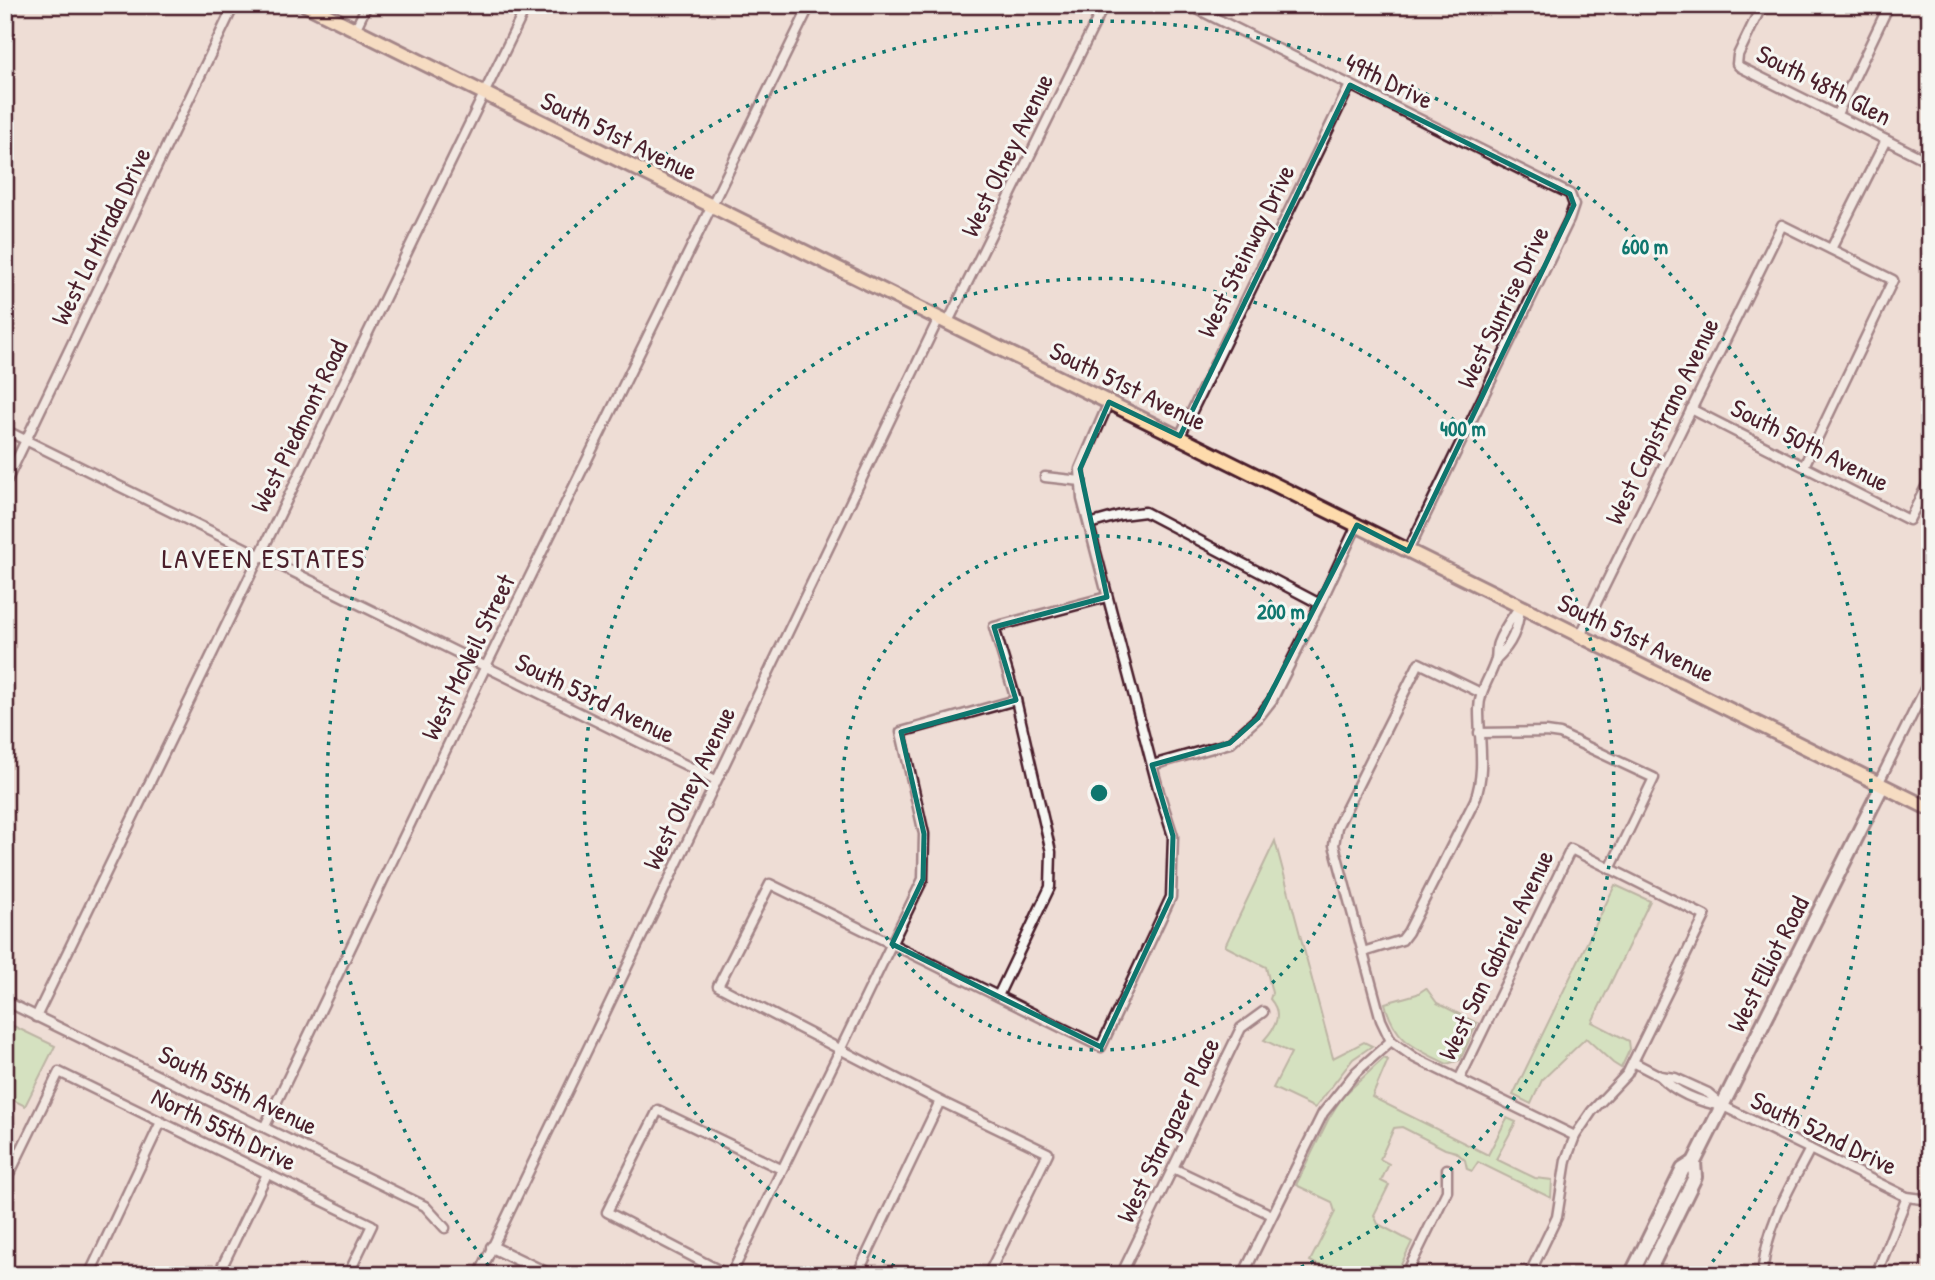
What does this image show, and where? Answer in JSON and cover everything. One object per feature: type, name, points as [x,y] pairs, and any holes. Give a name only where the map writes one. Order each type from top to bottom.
[{"type":"main road","name":"South 51st Avenue","points":[[306,5],[1930,809]]},
{"type":"main road","name":"West Elliot Road","points":[[1631,1275],[1683,1169],[1694,1162],[1723,1106],[1880,785]]},
{"type":"main road","name":"West Elliot Road","points":[[1647,1275],[1695,1177],[1694,1162]]},
{"type":"street","name":"West La Mirada Drive","points":[[5,484],[234,5]]},
{"type":"street","points":[[355,30],[367,5]]},
{"type":"street","name":"West Piedmont Road","points":[[36,1017],[527,5]]},
{"type":"street","name":"West McNeil Street","points":[[265,1126],[485,668],[810,5]]},
{"type":"street","name":"West Olney Avenue","points":[[479,1275],[716,780],[1104,5]]},
{"type":"street","name":"49th Drive","points":[[1189,5],[1570,194]]},
{"type":"street","name":"South 48th Glen","points":[[1762,5],[1738,55],[1737,64],[1930,162]]},
{"type":"street","points":[[1836,114],[1889,5]]},
{"type":"street","name":"West Steinway Drive","points":[[1180,436],[1350,85]]},
{"type":"street","points":[[1804,466],[1893,280],[1831,249],[1886,139]]},
{"type":"street","name":"West Sunrise Drive","points":[[1408,551],[1569,220],[1574,205],[1570,194]]},
{"type":"street","name":"West Capistrano Avenue","points":[[1580,636],[1782,225],[1831,249]]},
{"type":"street","points":[[988,1275],[1048,1153],[940,1101],[718,986],[770,884],[1101,1047],[1171,897],[1173,836],[1107,597],[1081,481],[1080,470],[1109,402]]},
{"type":"street","name":"South 50th Avenue","points":[[1691,409],[1909,520],[1930,479]]},
{"type":"street","name":"South 53rd Avenue","points":[[5,430],[716,780]]},
{"type":"street","points":[[1045,477],[1081,481]]},
{"type":"street","points":[[1089,524],[1144,512],[1320,604]]},
{"type":"street","points":[[1152,765],[1230,744],[1258,718],[1272,700],[1357,525]]},
{"type":"street","points":[[998,996],[1050,887],[1051,852],[1016,700],[994,627],[1107,597]]},
{"type":"street","points":[[1363,952],[1402,940],[1480,787],[1481,693],[1496,659],[1497,645],[1508,622],[1520,606]]},
{"type":"street","points":[[1481,693],[1419,663],[1337,827],[1334,845],[1381,1020],[1391,1041],[1408,1054],[1575,1136]]},
{"type":"street","name":"West Elliot Road","points":[[1880,785],[1930,679]]},
{"type":"street","points":[[781,1169],[658,1110],[607,1212],[729,1275],[840,1050],[923,879],[924,834],[901,732],[1016,700]]},
{"type":"street","points":[[1479,733],[1560,734],[1654,778],[1610,869],[1705,916],[1633,1062],[1621,1082],[1592,1111],[1575,1136],[1566,1160],[1557,1217],[1529,1275]]},
{"type":"street","name":"West San Gabriel Avenue","points":[[1459,1080],[1571,849],[1610,869]]},
{"type":"street","name":"South 55th Avenue","points":[[5,1001],[425,1206],[446,1228]]},
{"type":"street","name":"West Stargazer Place","points":[[1121,1275],[1241,1028],[1263,1012]]},
{"type":"street","points":[[1243,1275],[1322,1113],[1356,1072],[1391,1041]]},
{"type":"street","name":"South 52nd Drive","points":[[1633,1062],[1660,1076],[1675,1078],[1708,1093],[1723,1106],[1907,1197],[1930,1200]]},
{"type":"street","name":"North 55th Drive","points":[[5,1183],[59,1072],[372,1225],[348,1275]]},
{"type":"street","points":[[857,1275],[940,1101]]},
{"type":"street","points":[[89,1275],[161,1122]]},
{"type":"street","points":[[1763,1267],[1773,1220],[1810,1149]]},
{"type":"street","points":[[1174,1168],[1272,1215]]},
{"type":"street","points":[[1406,1275],[1447,1191],[1447,1169]]},
{"type":"street","points":[[218,1275],[267,1174]]},
{"type":"street","points":[[1883,1273],[1907,1197]]},
{"type":"street","points":[[492,1247],[550,1275]]},
{"type":"highlighted area","points":[[1350,85],[1570,194],[1574,205],[1569,220],[1408,551],[1357,525],[1258,718],[1230,743],[1152,765],[1173,836],[1171,897],[1101,1047],[892,944],[923,879],[924,834],[901,732],[1016,700],[994,627],[1107,597],[1080,469],[1109,402],[1180,436]]},
{"type":"green space","points":[[1275,841],[1333,1058],[1364,1042],[1372,1046],[1353,1059],[1315,1108],[1273,1088],[1291,1053],[1264,1040],[1275,1025],[1277,1015],[1270,999],[1272,993],[1266,967],[1225,946]]},
{"type":"green space","points":[[1615,885],[1650,901],[1592,1022],[1629,1041],[1630,1049],[1621,1068],[1586,1038],[1542,1080],[1531,1104],[1513,1095]]},
{"type":"green space","points":[[1426,988],[1437,1003],[1477,1023],[1460,1060],[1447,1064],[1416,1048],[1400,1035],[1389,1016],[1385,1003],[1417,994]]},
{"type":"green space","points":[[5,1022],[55,1046],[25,1106],[5,1096]]},
{"type":"green space","points":[[1384,1058],[1388,1060],[1372,1097],[1488,1155],[1507,1118],[1516,1122],[1496,1159],[1535,1178],[1552,1180],[1551,1198],[1478,1162],[1472,1171],[1467,1169],[1465,1160],[1456,1152],[1402,1127],[1394,1128],[1380,1159],[1389,1164],[1381,1181],[1389,1185],[1374,1215],[1378,1224],[1412,1242],[1396,1275],[1337,1275],[1310,1261],[1335,1212],[1332,1202],[1296,1185],[1342,1097]]},
{"type":"district","name":"LAVEEN ESTATES","points":[[264,558]]}]
